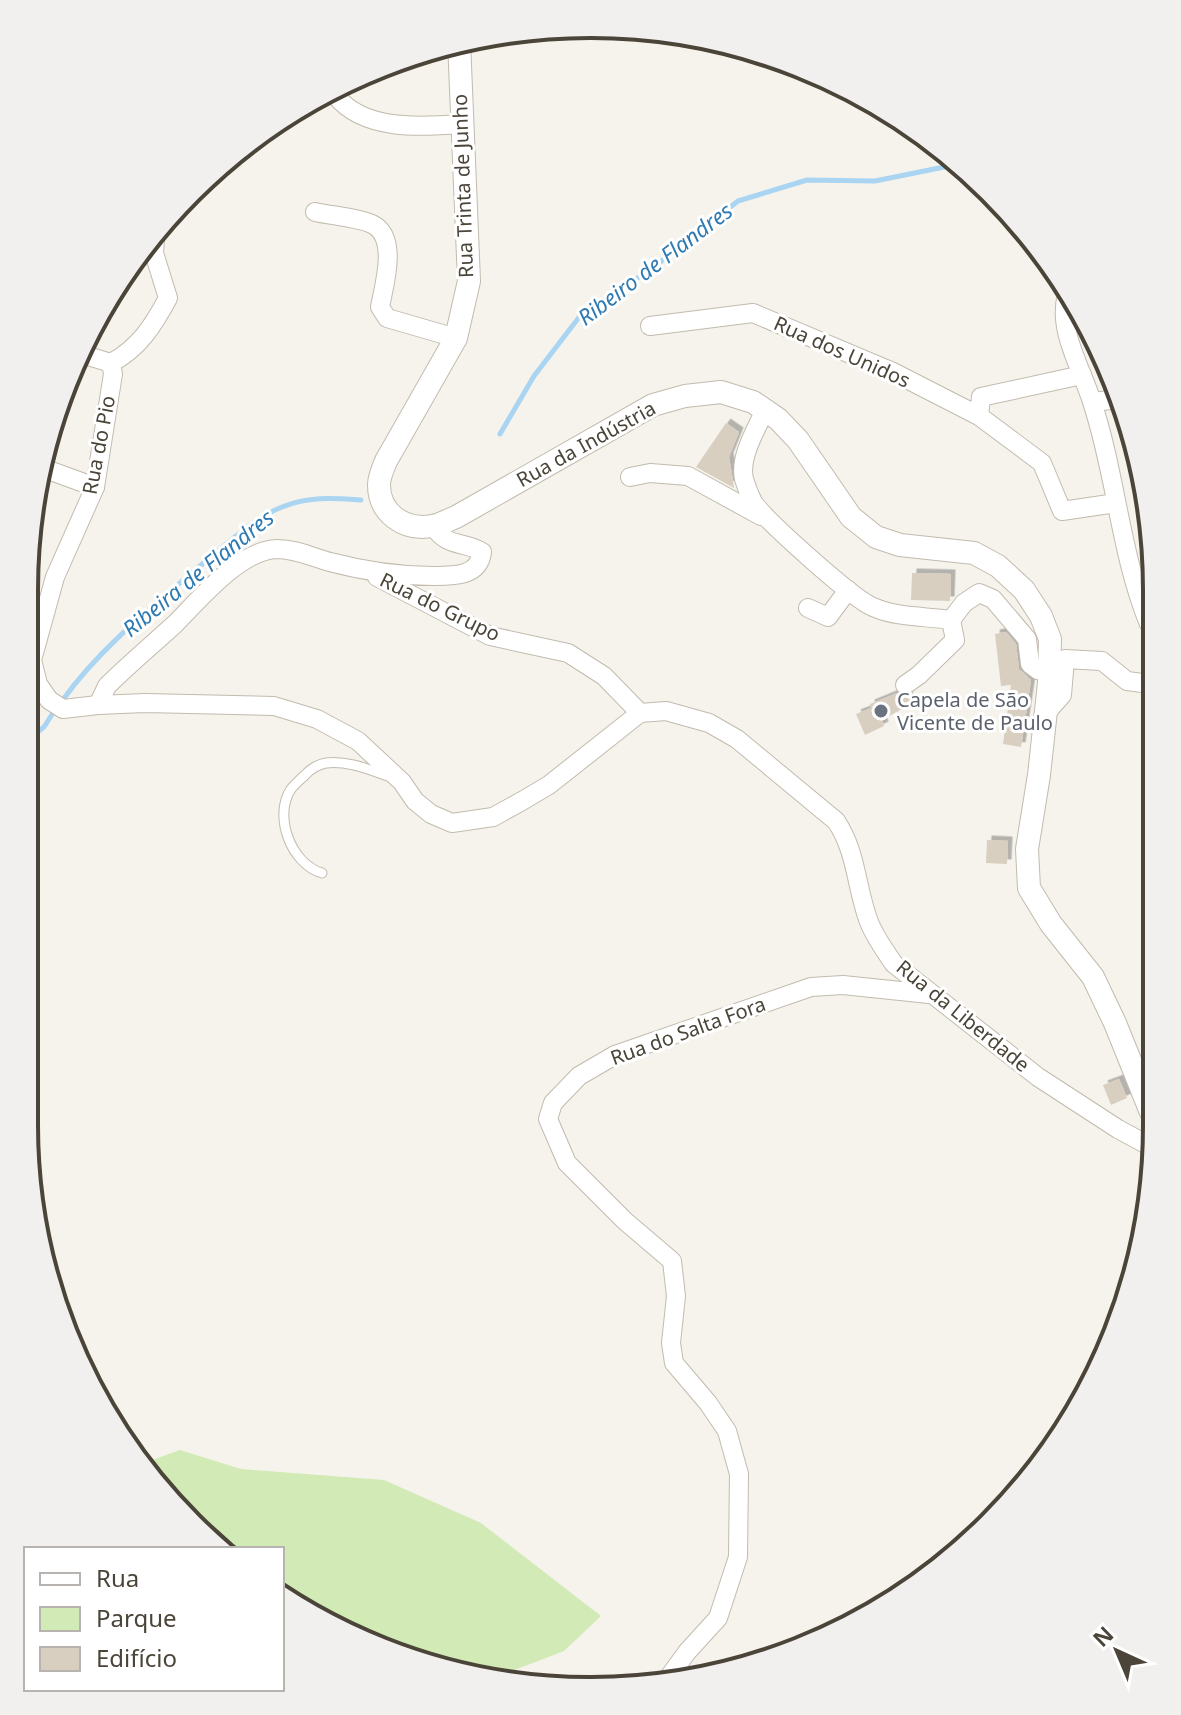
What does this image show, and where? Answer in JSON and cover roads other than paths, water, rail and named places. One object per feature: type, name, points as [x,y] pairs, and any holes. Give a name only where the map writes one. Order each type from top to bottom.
[{"type":"street","name":"Rua Trinta de Junho","points":[[433,526],[415,527],[395,519],[381,502],[379,481],[386,461],[456,338],[469,281],[459,54]]},
{"type":"street","points":[[338,99],[345,108],[359,116],[383,122],[461,124]]},
{"type":"street","points":[[315,212],[372,224],[382,232],[387,245],[380,307],[387,318],[456,338]]},
{"type":"street","points":[[90,357],[111,363],[129,353],[151,329],[168,298],[154,251]]},
{"type":"street","points":[[1064,305],[1072,349],[1093,402],[1143,602]]},
{"type":"street","name":"Rua dos Unidos","points":[[650,326],[753,313],[893,372],[979,416],[1042,463],[1062,511],[1116,503]]},
{"type":"street","name":"Rua do Pio","points":[[38,638],[55,577],[95,487],[113,374],[111,363]]},
{"type":"street","points":[[979,416],[981,397],[1082,375]]},
{"type":"street","name":"Rua da Indústria","points":[[433,526],[456,517],[653,405],[685,396],[721,392],[753,402],[778,419],[798,440],[851,517],[876,537],[900,545],[974,553],[998,566],[1024,590],[1050,639],[1039,775],[1027,849],[1029,888],[1051,924],[1093,977],[1143,1093]]},
{"type":"street","points":[[1093,402],[1109,400]]},
{"type":"street","points":[[765,410],[749,444],[743,476],[753,501],[768,519],[870,606],[897,615],[951,620]]},
{"type":"street","points":[[52,471],[95,487]]},
{"type":"street","points":[[630,477],[650,473],[688,476],[736,505],[768,519]]},
{"type":"street","points":[[98,705],[107,686],[219,580],[248,559],[274,549],[402,576],[457,576],[472,571],[481,561],[482,552],[442,539],[433,526]]},
{"type":"street","name":"Rua do Grupo","points":[[362,569],[490,636],[568,653],[604,676],[640,713]]},
{"type":"street","points":[[808,608],[828,617],[848,590]]},
{"type":"street","points":[[905,685],[955,640],[951,620],[964,603],[979,593],[993,599],[1027,639],[1030,664],[1049,673]]},
{"type":"street","points":[[1045,714],[1062,695],[1065,659],[1102,661],[1127,681],[1143,683]]},
{"type":"street","name":"Rua do Pio","points":[[38,684],[49,700],[63,709],[193,703],[274,706],[317,719],[358,741],[402,782],[415,801],[431,814],[452,823],[493,817],[549,785],[640,713]]},
{"type":"street","name":"Rua da Liberdade","points":[[640,713],[666,711],[709,723],[737,739],[836,821],[846,837],[868,920],[894,964],[1038,1077],[1143,1142]]},
{"type":"street","name":"Rua do Salta Fora","points":[[674,1670],[718,1618],[738,1557],[739,1474],[727,1431],[674,1363],[671,1343],[676,1296],[672,1261],[625,1221],[567,1163],[548,1119],[553,1103],[579,1076],[615,1055],[811,987],[843,985],[931,994]]},
{"type":"lane","points":[[322,873],[306,864],[289,841],[285,827],[286,804],[291,789],[310,770],[325,763],[349,765],[402,782]]},
{"type":"waterway","name":"Ribeiro de Flandres","points":[[500,434],[534,376],[580,316],[654,267],[738,201],[807,180],[875,181],[945,167]]},
{"type":"waterway","name":"Ribeira de Flandres","points":[[62,701],[94,662],[130,626],[252,524],[301,501],[331,498],[361,500]]},
{"type":"waterway","name":"Ribeira de Flandres","points":[[38,732],[53,713]]},
{"type":"place","name":"Capela de São Vicente de Paulo","points":[[881,711]]}]
